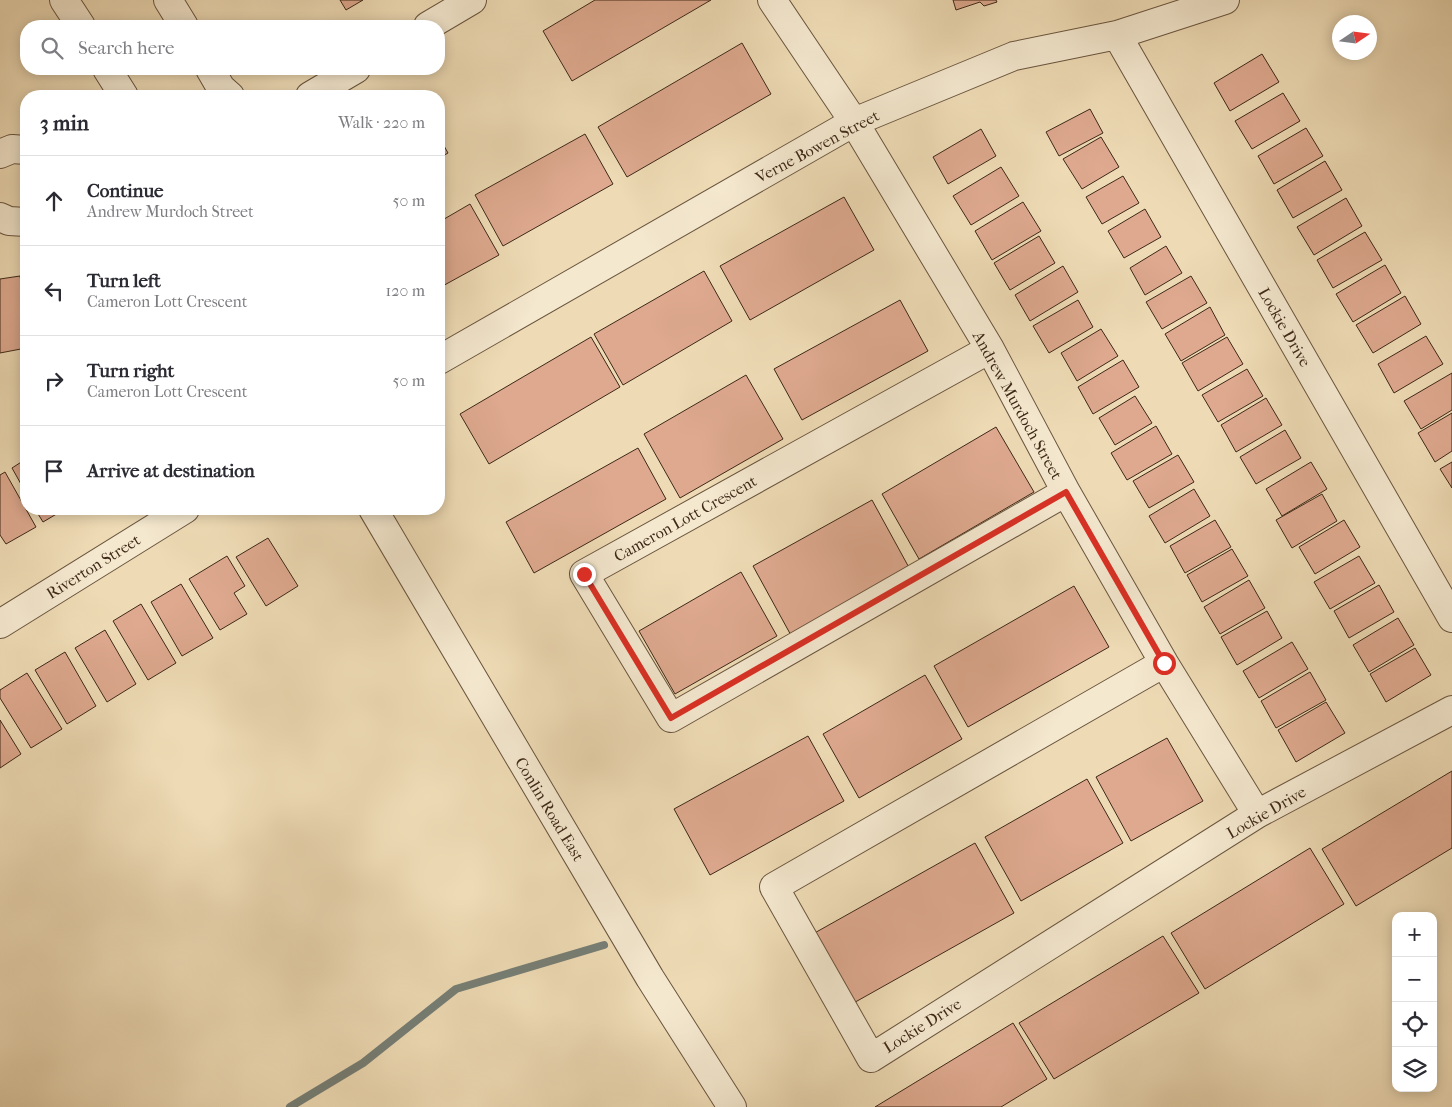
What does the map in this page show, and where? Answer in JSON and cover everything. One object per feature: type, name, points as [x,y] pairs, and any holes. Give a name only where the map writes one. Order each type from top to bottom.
[{"type":"street","points":[[64,0],[77,20]]},
{"type":"street","points":[[168,0],[180,20]]},
{"type":"street","points":[[438,20],[472,0]]},
{"type":"street","name":"Andrew Murdoch Street","points":[[772,0],[854,122],[990,349],[1066,492],[1164,663],[1257,814]]},
{"type":"street","name":"Verne Bowen Street","points":[[445,357],[854,122],[1014,56],[1117,35],[1225,0]]},
{"type":"street","name":"Lockie Drive","points":[[1117,35],[1452,618]]},
{"type":"street","points":[[111,75],[120,90]]},
{"type":"street","points":[[214,75],[224,90]]},
{"type":"street","points":[[320,90],[346,75]]},
{"type":"street","points":[[0,154],[12,149],[20,150]]},
{"type":"street","points":[[0,217],[20,223]]},
{"type":"street","name":"Cameron Lott Crescent","points":[[990,349],[584,574],[671,718],[1066,492]]},
{"type":"street","name":"Riverton Street","points":[[0,624],[175,515]]},
{"type":"street","name":"Conlin Road East","points":[[377,515],[650,978],[732,1107]]},
{"type":"street","name":"Lockie Drive","points":[[1164,663],[774,887],[871,1058],[1257,814],[1452,710]]},
{"type":"building","points":[[340,0],[363,0],[346,10]]},
{"type":"building","points":[[595,0],[711,0],[572,81],[543,31]]},
{"type":"building","points":[[953,0],[996,0],[997,2],[984,6],[980,2],[956,10]]},
{"type":"building","points":[[742,43],[771,94],[627,177],[598,127]]},
{"type":"building","points":[[1262,54],[1279,82],[1230,111],[1214,83]]},
{"type":"building","points":[[1283,93],[1300,121],[1252,149],[1235,121]]},
{"type":"building","points":[[1090,109],[1103,133],[1059,156],[1046,132]]},
{"type":"building","points":[[1306,128],[1323,156],[1274,184],[1258,156]]},
{"type":"building","points":[[981,129],[996,156],[948,184],[933,157]]},
{"type":"building","points":[[585,134],[613,184],[503,246],[475,195]]},
{"type":"building","points":[[1101,137],[1119,167],[1082,189],[1063,159]]},
{"type":"building","points":[[1325,161],[1342,190],[1293,218],[1277,190]]},
{"type":"building","points":[[1001,167],[1019,196],[971,225],[953,196]]},
{"type":"building","points":[[1123,176],[1139,203],[1102,224],[1086,197]]},
{"type":"building","points":[[844,197],[874,250],[750,320],[720,266]]},
{"type":"building","points":[[1346,198],[1362,226],[1314,255],[1297,227]]},
{"type":"building","points":[[1023,202],[1041,231],[992,260],[975,231]]},
{"type":"building","points":[[470,204],[499,255],[445,285],[445,219]]},
{"type":"building","points":[[1145,209],[1161,237],[1124,258],[1108,231]]},
{"type":"building","points":[[1365,232],[1382,260],[1333,288],[1317,260]]},
{"type":"building","points":[[1039,236],[1055,263],[1010,290],[994,263]]},
{"type":"building","points":[[1166,246],[1182,273],[1145,295],[1130,268]]},
{"type":"building","points":[[1385,265],[1401,293],[1353,322],[1336,294]]},
{"type":"building","points":[[1063,266],[1078,292],[1030,321],[1015,295]]},
{"type":"building","points":[[704,271],[732,321],[623,385],[594,334]]},
{"type":"building","points":[[20,276],[20,349],[0,353],[0,279]]},
{"type":"building","points":[[1191,276],[1207,303],[1162,329],[1146,302]]},
{"type":"building","points":[[1405,296],[1421,324],[1373,353],[1356,325]]},
{"type":"building","points":[[900,300],[928,351],[802,420],[774,369]]},
{"type":"building","points":[[1078,300],[1093,327],[1049,353],[1033,326]]},
{"type":"building","points":[[1210,307],[1225,335],[1181,361],[1165,334]]},
{"type":"building","points":[[1101,329],[1118,356],[1077,381],[1061,353]]},
{"type":"building","points":[[1426,336],[1443,364],[1394,393],[1378,364]]},
{"type":"building","points":[[591,337],[620,387],[489,464],[460,414]]},
{"type":"building","points":[[1227,337],[1243,364],[1198,391],[1182,363]]},
{"type":"building","points":[[1123,360],[1139,387],[1093,414],[1078,387]]},
{"type":"building","points":[[1247,369],[1263,396],[1218,422],[1202,395]]},
{"type":"building","points":[[1452,373],[1452,410],[1421,429],[1404,401]]},
{"type":"building","points":[[746,375],[783,439],[680,498],[644,434]]},
{"type":"building","points":[[1135,396],[1152,423],[1115,445],[1099,418]]},
{"type":"building","points":[[1266,398],[1282,425],[1236,452],[1221,425]]},
{"type":"building","points":[[1452,413],[1452,451],[1435,462],[1418,433]]},
{"type":"building","points":[[1156,426],[1172,454],[1127,480],[1111,453]]},
{"type":"building","points":[[996,427],[1034,492],[919,559],[882,494]]},
{"type":"building","points":[[1285,430],[1301,458],[1256,484],[1240,457]]},
{"type":"building","points":[[638,448],[666,499],[534,573],[506,522]]},
{"type":"building","points":[[1178,455],[1194,482],[1149,508],[1133,481]]},
{"type":"building","points":[[1311,462],[1327,489],[1282,516],[1266,489]]},
{"type":"building","points":[[1452,462],[1452,488],[1440,469]]},
{"type":"building","points":[[20,463],[20,482],[12,468]]},
{"type":"building","points":[[5,472],[20,499],[20,515],[29,515],[36,527],[6,544],[0,535],[0,475]]},
{"type":"building","points":[[1194,489],[1210,516],[1165,543],[1149,516]]},
{"type":"building","points":[[1322,494],[1337,521],[1292,548],[1276,520]]},
{"type":"building","points":[[872,500],[912,573],[793,639],[753,566]]},
{"type":"building","points":[[39,515],[55,515],[43,522]]},
{"type":"building","points":[[1215,520],[1231,547],[1185,573],[1170,546]]},
{"type":"building","points":[[1344,520],[1360,547],[1315,574],[1299,547]]},
{"type":"building","points":[[268,538],[298,586],[266,606],[236,557]]},
{"type":"building","points":[[1232,549],[1248,576],[1202,602],[1187,575]]},
{"type":"building","points":[[227,556],[245,586],[234,593],[247,614],[220,630],[189,579]]},
{"type":"building","points":[[1359,556],[1375,583],[1330,609],[1314,582]]},
{"type":"building","points":[[741,572],[777,636],[675,694],[639,631]]},
{"type":"building","points":[[1249,580],[1265,608],[1220,634],[1204,607]]},
{"type":"building","points":[[181,584],[213,638],[182,656],[151,602]]},
{"type":"building","points":[[1379,585],[1394,612],[1349,638],[1334,611]]},
{"type":"building","points":[[1074,586],[1109,647],[968,727],[934,666]]},
{"type":"building","points":[[141,604],[176,663],[148,680],[113,621]]},
{"type":"building","points":[[1267,611],[1282,638],[1237,665],[1221,637]]},
{"type":"building","points":[[1398,618],[1414,645],[1369,672],[1353,645]]},
{"type":"building","points":[[105,630],[136,684],[107,702],[75,648]]},
{"type":"building","points":[[1292,642],[1308,669],[1259,698],[1243,671]]},
{"type":"building","points":[[1415,648],[1431,675],[1386,702],[1370,674]]},
{"type":"building","points":[[65,652],[96,706],[67,724],[35,670]]},
{"type":"building","points":[[1310,672],[1326,700],[1276,728],[1261,701]]},
{"type":"building","points":[[27,673],[62,729],[31,748],[0,698],[0,690]]},
{"type":"building","points":[[925,675],[962,739],[859,798],[823,734]]},
{"type":"building","points":[[1326,702],[1345,733],[1296,762],[1278,730]]},
{"type":"building","points":[[0,720],[21,754],[0,768]]},
{"type":"building","points":[[808,736],[844,801],[710,875],[674,809]]},
{"type":"building","points":[[1167,738],[1203,801],[1131,841],[1096,777]]},
{"type":"building","points":[[1452,771],[1452,848],[1356,906],[1322,849]]},
{"type":"building","points":[[1087,779],[1123,843],[1021,901],[985,837]]},
{"type":"building","points":[[975,843],[1014,913],[850,1005],[811,935]]},
{"type":"building","points":[[1310,848],[1344,904],[1205,989],[1171,933]]},
{"type":"building","points":[[1163,936],[1199,993],[1054,1079],[1019,1023]]},
{"type":"building","points":[[1013,1023],[1047,1079],[1001,1107],[875,1107]]},
{"type":"waterway","points":[[290,1107],[363,1063],[456,989],[604,945]]},
{"type":"route","points":[[584,574],[671,718],[1066,492],[1164,663]]}]
